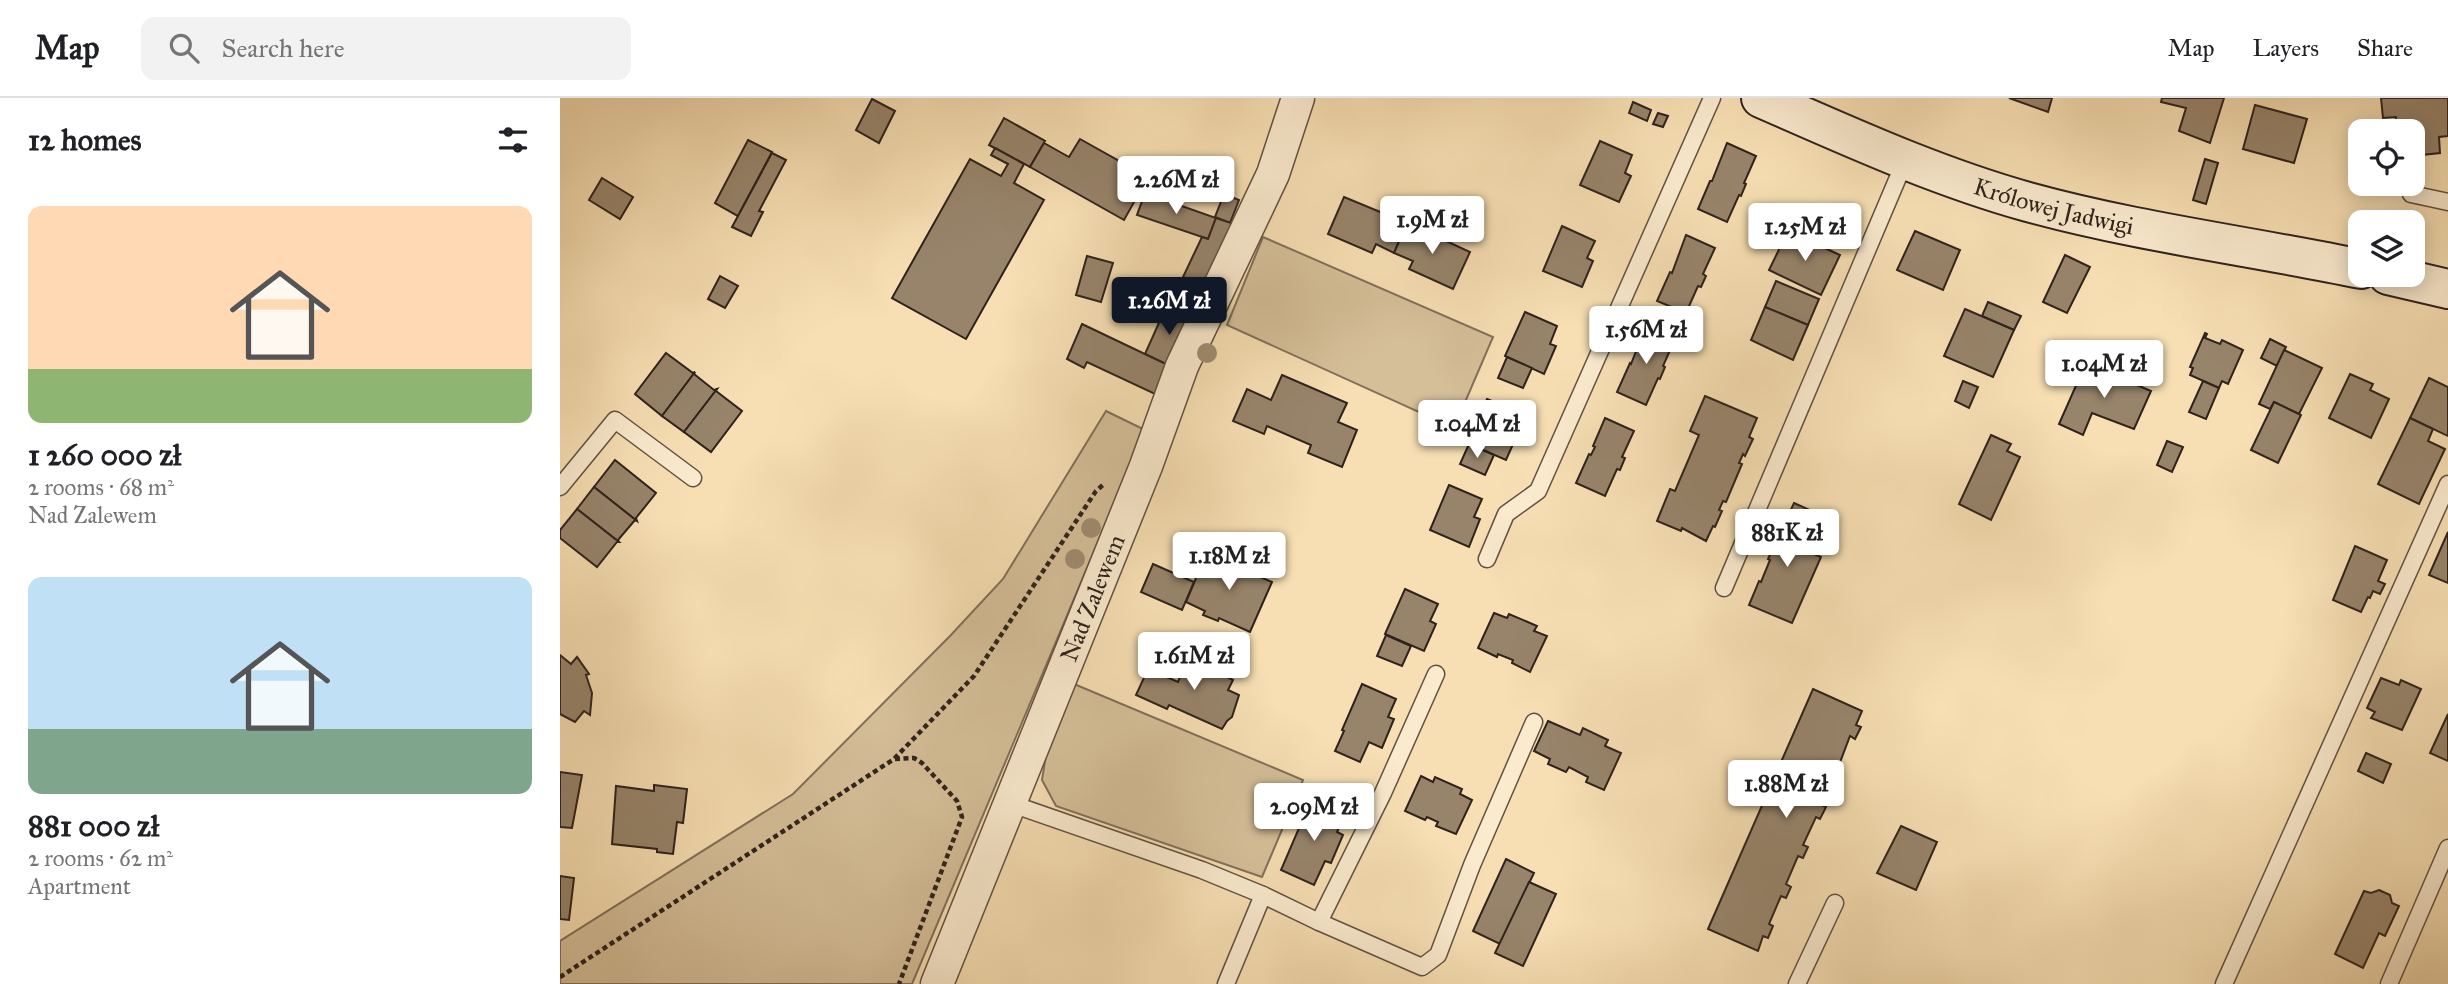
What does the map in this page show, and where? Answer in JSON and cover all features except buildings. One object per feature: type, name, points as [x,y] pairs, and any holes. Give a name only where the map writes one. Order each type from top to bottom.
[{"type":"street","name":"Nad Zalewem","points":[[937,984],[1146,466],[1182,366],[1273,174],[1298,98]]},
{"type":"street","name":"Królowej Jadwigi","points":[[1760,98],[1905,161],[2026,202],[2119,226],[2348,267]]},
{"type":"street","points":[[2425,284],[2448,289]]},
{"type":"lane","points":[[1487,559],[1506,514],[1538,491],[1712,98]]},
{"type":"lane","points":[[1724,588],[1905,161]]},
{"type":"lane","points":[[2420,196],[2448,202]]},
{"type":"lane","points":[[560,487],[615,420],[693,478]]},
{"type":"lane","points":[[2224,984],[2448,484]]},
{"type":"lane","points":[[1319,922],[1383,793],[1436,674]]},
{"type":"lane","points":[[1009,803],[1202,870],[1422,967],[1438,955],[1472,865],[1534,722]]},
{"type":"lane","points":[[2389,984],[2448,848]]},
{"type":"lane","points":[[1226,984],[1263,895]]},
{"type":"lane","points":[[1797,984],[1835,903]]},
{"type":"path","points":[[560,977],[894,759],[974,676],[1096,491],[1113,476],[1146,466]]},
{"type":"path","points":[[894,759],[914,758],[922,763],[957,801],[962,817],[899,984]]},
{"type":"shaded area","points":[[1263,237],[1493,337],[1454,428],[1227,325]]},
{"type":"shaded area","points":[[1106,411],[1145,430],[912,984],[560,984],[560,941],[793,794],[950,636],[1003,579]]},
{"type":"shaded area","points":[[1074,684],[1303,780],[1262,877],[1056,806],[1042,780],[1046,755]]}]
